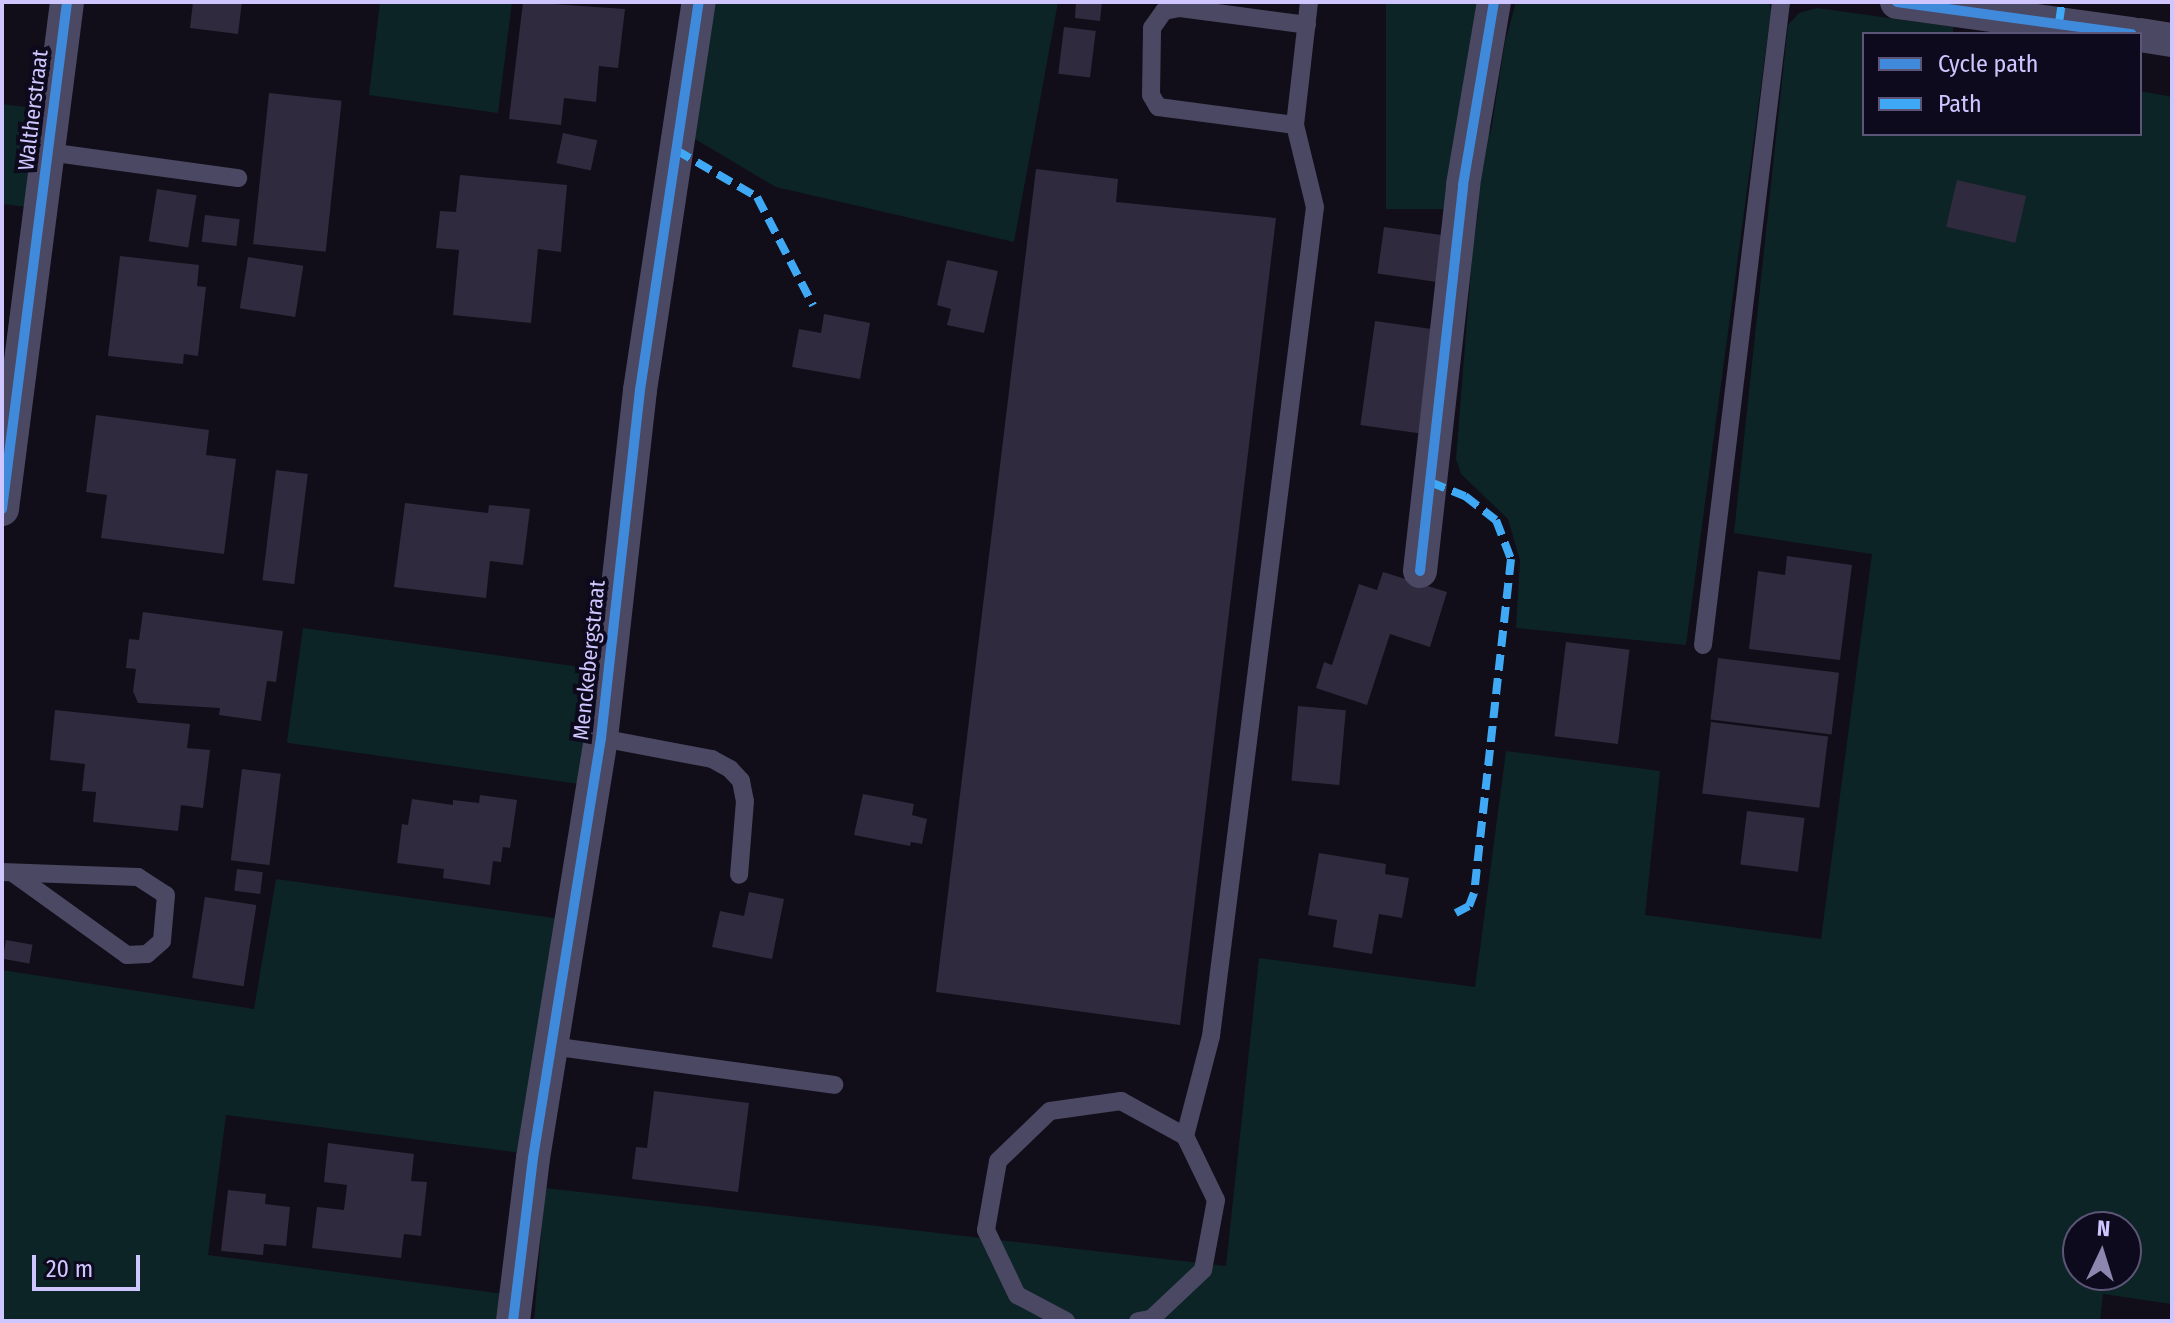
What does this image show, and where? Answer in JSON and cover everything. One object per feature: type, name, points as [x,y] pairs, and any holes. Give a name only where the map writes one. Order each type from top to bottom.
[{"type":"street","name":"Waltherstraat","points":[[2,509],[67,2]]},
{"type":"street","name":"Menckebergstraat","points":[[513,1321],[551,1046],[601,738],[640,390],[699,2]]},
{"type":"street","points":[[1420,571],[1463,185],[1494,2]]},
{"type":"street","points":[[1897,2],[2117,32]]},
{"type":"street","points":[[2142,35],[2172,40]]},
{"type":"lane","points":[[1185,1136],[1211,1036],[1315,207],[1295,125],[1309,2]]},
{"type":"lane","points":[[1703,645],[1781,2]]},
{"type":"lane","points":[[1295,125],[1158,107],[1151,95],[1152,28],[1164,11],[1180,8],[1307,25]]},
{"type":"lane","points":[[48,152],[238,178]]},
{"type":"lane","points":[[601,738],[712,759],[730,769],[741,781],[745,801],[739,875]]},
{"type":"lane","points":[[83,871],[138,877],[166,895],[162,941],[147,954],[127,955],[7,873],[83,871]]},
{"type":"lane","points":[[551,1046],[834,1085]]},
{"type":"lane","points":[[1066,1321],[1017,1295],[986,1230],[998,1161],[1050,1111],[1121,1101],[1185,1136],[1216,1200],[1203,1270],[1151,1319],[1138,1321]]},
{"type":"green space","points":[[380,2],[512,2],[498,113],[369,95]]},
{"type":"green space","points":[[716,2],[1058,2],[1014,242],[776,187],[690,136]]},
{"type":"green space","points":[[1386,2],[1490,2],[1490,209],[1386,209]]},
{"type":"green space","points":[[1516,2],[1769,2],[1771,11],[1686,645],[1516,628],[1520,560],[1508,519],[1461,474],[1456,459],[1473,245],[1505,42]]},
{"type":"green space","points":[[1817,8],[1954,27],[1953,32],[1862,32],[1862,136],[2142,136],[2142,91],[2172,97],[2172,1304],[2103,1294],[2100,1321],[534,1321],[545,1188],[1226,1266],[1259,958],[1475,987],[1506,751],[1660,771],[1645,915],[1821,939],[1872,554],[1734,533],[1788,25],[1799,13]]},
{"type":"green space","points":[[2,104],[42,109],[29,207],[2,204]]},
{"type":"green space","points":[[303,628],[601,670],[585,785],[287,743]]},
{"type":"green space","points":[[276,879],[561,919],[522,1153],[226,1115],[208,1255],[511,1295],[507,1321],[2,1321],[2,970],[254,1009]]},
{"type":"building","points":[[193,2],[242,2],[238,34],[190,28]]},
{"type":"building","points":[[523,2],[625,9],[618,68],[599,66],[596,102],[564,98],[561,125],[509,119]]},
{"type":"building","points":[[1076,2],[1102,2],[1100,21],[1075,18]]},
{"type":"building","points":[[1064,27],[1096,31],[1090,78],[1058,74]]},
{"type":"building","points":[[269,93],[342,101],[326,252],[253,244]]},
{"type":"building","points":[[563,133],[597,140],[591,171],[557,163]]},
{"type":"building","points":[[1036,169],[1118,179],[1116,202],[1276,218],[1180,1025],[936,992]]},
{"type":"building","points":[[460,175],[567,185],[561,252],[538,249],[531,323],[453,315],[459,250],[436,248],[440,211],[456,212]]},
{"type":"building","points":[[1957,180],[2026,196],[2015,243],[1946,227]]},
{"type":"building","points":[[157,189],[197,195],[188,248],[149,241]]},
{"type":"building","points":[[205,215],[240,219],[236,246],[202,242]]},
{"type":"building","points":[[1384,227],[1452,237],[1446,283],[1377,274]]},
{"type":"building","points":[[120,256],[199,265],[197,286],[206,287],[198,356],[184,354],[183,364],[108,356]]},
{"type":"building","points":[[248,257],[303,266],[295,317],[240,308]]},
{"type":"building","points":[[947,260],[998,271],[984,333],[947,325],[951,309],[937,305]]},
{"type":"building","points":[[824,314],[870,323],[860,379],[792,367],[799,329],[821,333]]},
{"type":"building","points":[[1375,321],[1440,330],[1426,434],[1360,425]]},
{"type":"building","points":[[96,415],[209,430],[206,455],[236,459],[224,554],[101,538],[107,495],[86,492]]},
{"type":"building","points":[[276,470],[308,474],[294,584],[262,580]]},
{"type":"building","points":[[405,503],[488,513],[489,505],[530,509],[523,565],[490,561],[486,598],[394,587]]},
{"type":"building","points":[[1787,556],[1852,565],[1840,660],[1749,649],[1758,571],[1785,575]]},
{"type":"building","points":[[1383,572],[1447,592],[1430,647],[1390,634],[1367,705],[1316,688],[1324,662],[1332,665],[1359,584],[1377,590]]},
{"type":"building","points":[[143,612],[283,631],[276,682],[267,681],[261,721],[219,715],[220,708],[138,703],[133,691],[136,669],[126,668],[129,639],[139,640]]},
{"type":"building","points":[[1566,642],[1630,650],[1618,744],[1554,736]]},
{"type":"building","points":[[1718,658],[1839,673],[1832,734],[1710,720]]},
{"type":"building","points":[[1298,706],[1346,710],[1339,785],[1291,781]]},
{"type":"building","points":[[55,710],[190,724],[187,748],[210,750],[203,808],[181,805],[178,831],[93,822],[96,792],[82,791],[85,764],[50,760]]},
{"type":"building","points":[[1711,722],[1828,736],[1819,808],[1702,793]]},
{"type":"building","points":[[242,769],[281,774],[269,865],[231,860]]},
{"type":"building","points":[[863,794],[914,804],[912,815],[927,819],[922,844],[911,842],[910,846],[854,835]]},
{"type":"building","points":[[480,795],[517,800],[510,848],[503,847],[501,862],[493,861],[490,885],[443,878],[444,869],[397,863],[402,824],[408,825],[412,799],[453,805],[453,800],[479,803]]},
{"type":"building","points":[[1747,811],[1805,818],[1798,872],[1740,865]]},
{"type":"building","points":[[1319,853],[1386,864],[1385,874],[1409,878],[1402,918],[1379,914],[1372,954],[1333,947],[1337,920],[1308,915]]},
{"type":"building","points":[[237,869],[263,872],[260,894],[234,891]]},
{"type":"building","points":[[749,892],[784,899],[772,959],[712,947],[720,911],[744,916]]},
{"type":"building","points":[[205,897],[256,905],[244,986],[192,978]]},
{"type":"building","points":[[6,940],[33,945],[29,963],[3,959]]},
{"type":"building","points":[[654,1091],[749,1103],[738,1192],[632,1179],[636,1147],[647,1148]]},
{"type":"building","points":[[328,1143],[414,1154],[411,1181],[427,1182],[421,1236],[404,1234],[401,1258],[312,1248],[317,1207],[344,1210],[347,1185],[324,1182]]},
{"type":"building","points":[[228,1190],[266,1194],[265,1204],[290,1207],[286,1246],[264,1244],[263,1255],[221,1251]]},
{"type":"marked path","points":[[2059,23],[2062,2]]},
{"type":"marked path","points":[[676,150],[757,197],[813,305]]},
{"type":"marked path","points":[[1430,482],[1465,496],[1496,520],[1511,559],[1474,893],[1469,906],[1456,913]]},
{"type":"cycle path","points":[[2,509],[67,2]]},
{"type":"cycle path","points":[[513,1321],[533,1158],[601,738],[640,390],[699,2]]},
{"type":"cycle path","points":[[1420,571],[1463,185],[1494,2]]},
{"type":"cycle path","points":[[1897,2],[2117,32]]}]
